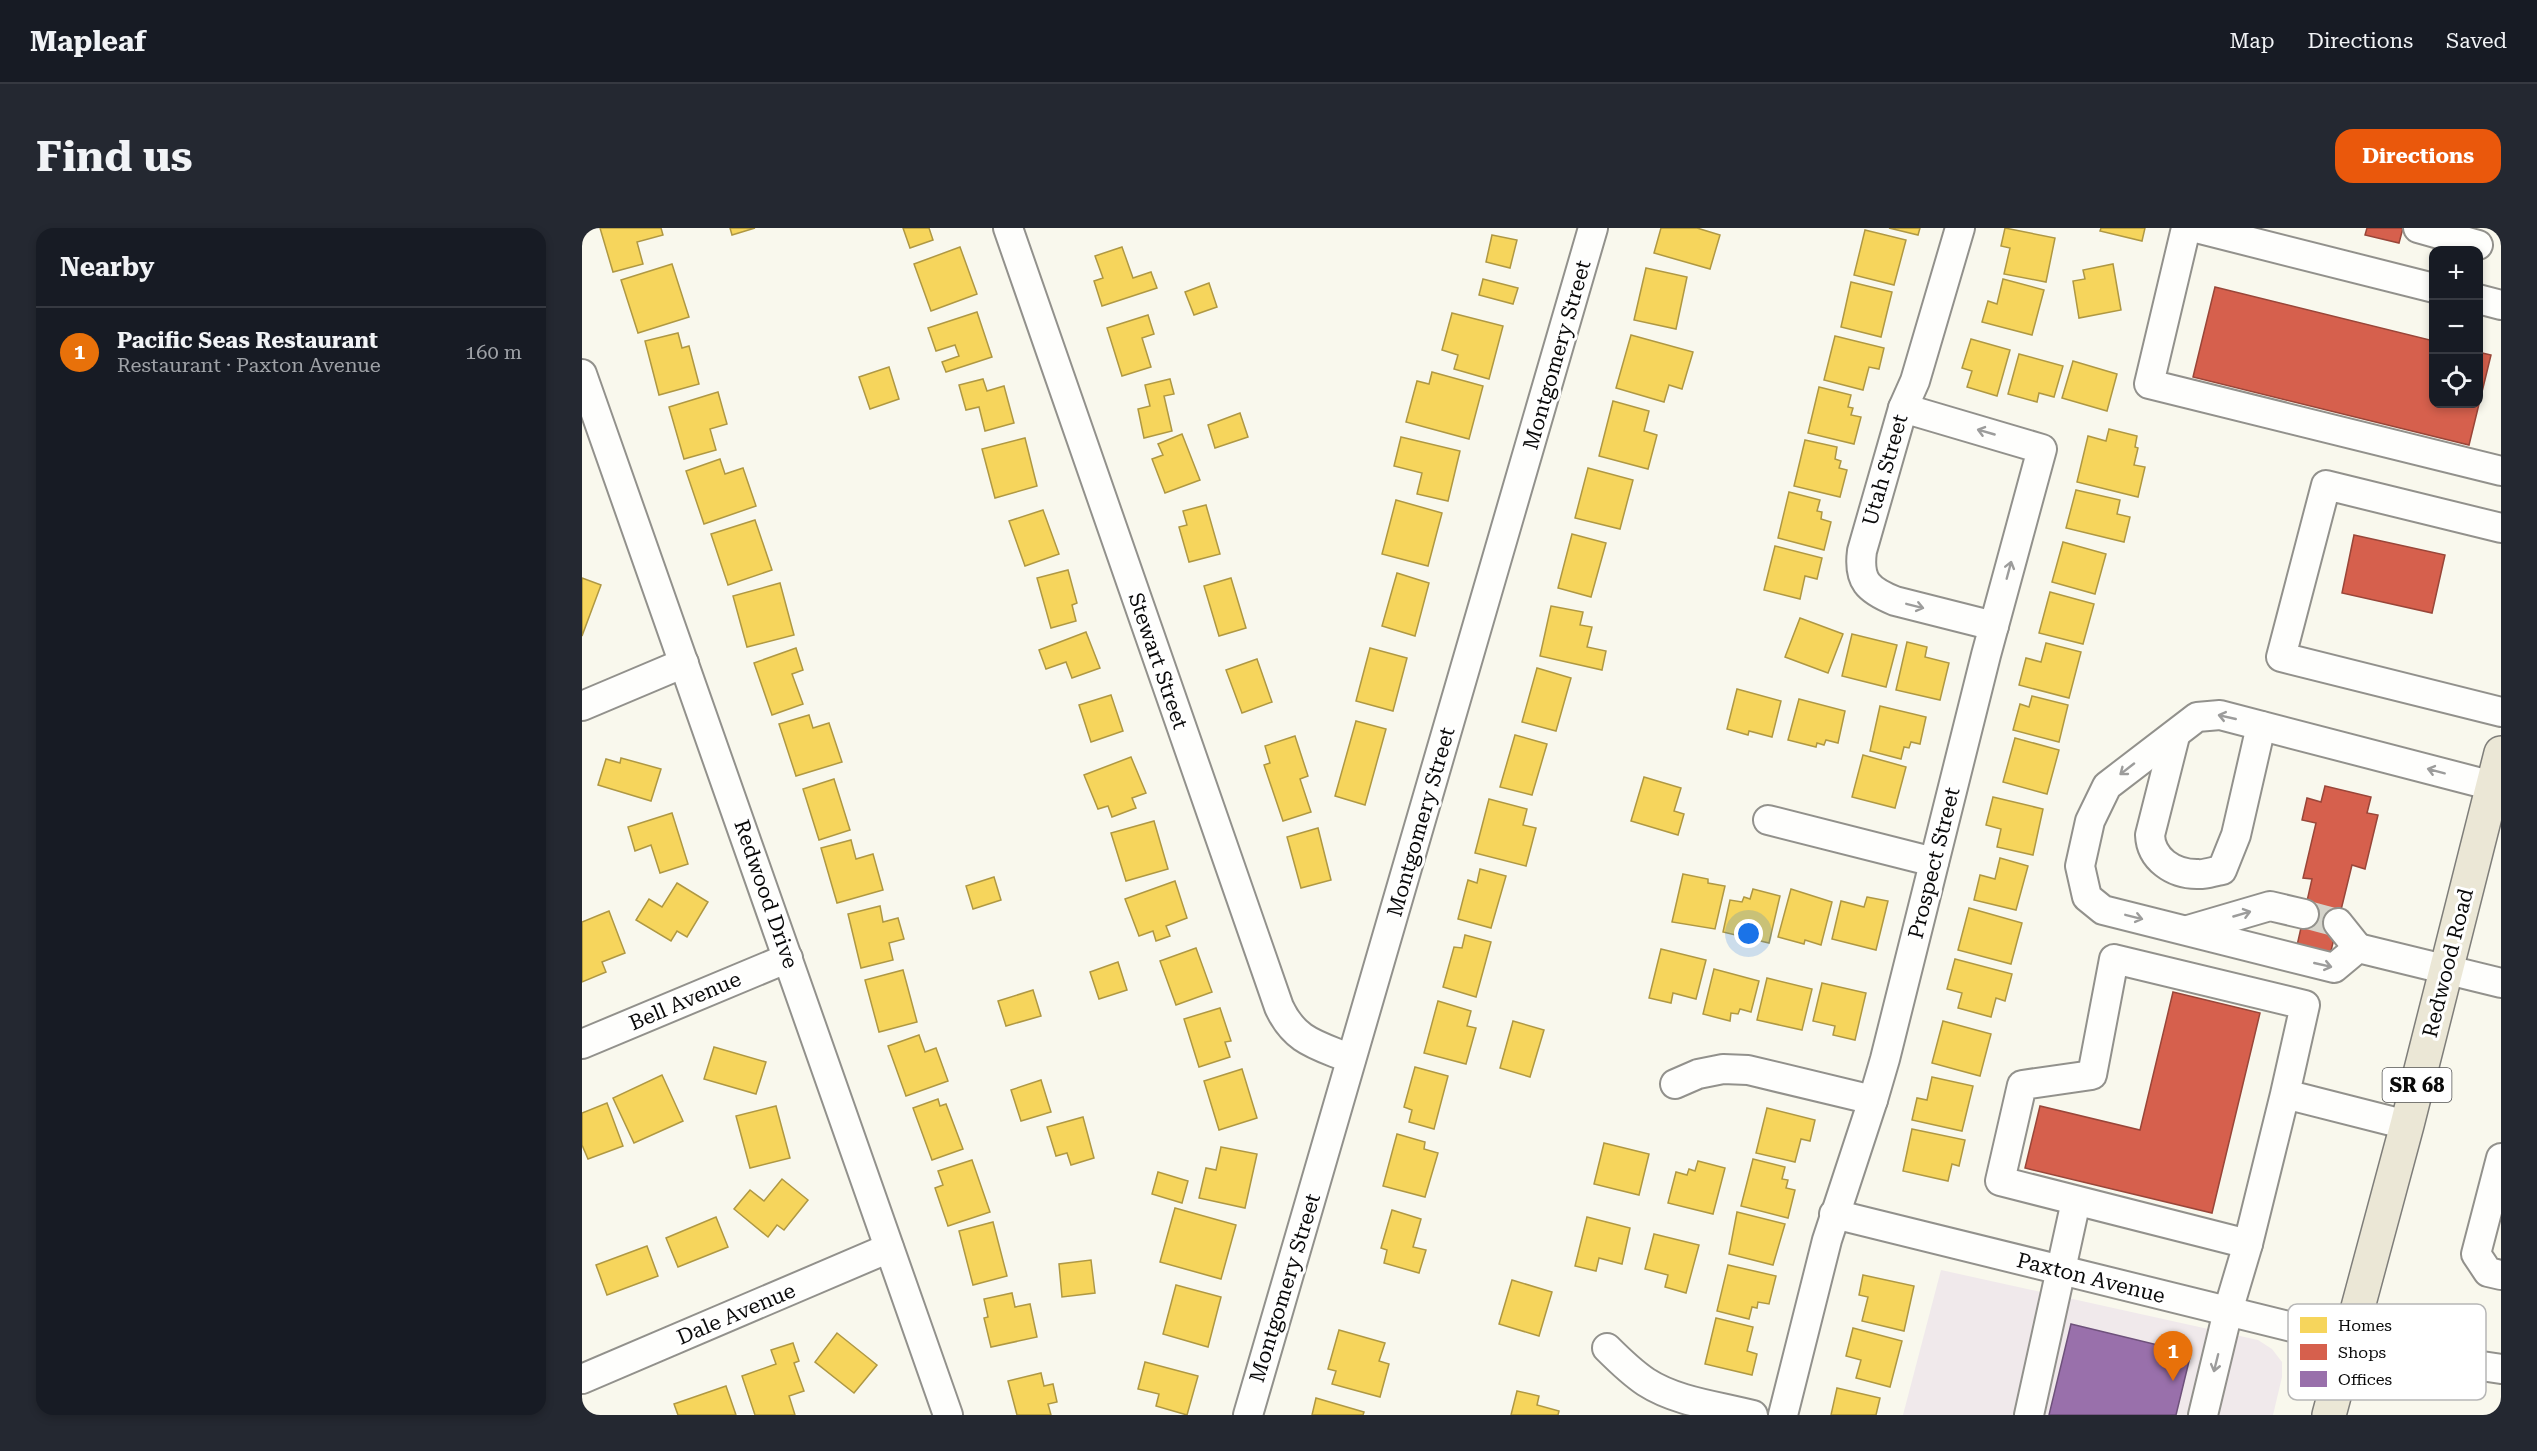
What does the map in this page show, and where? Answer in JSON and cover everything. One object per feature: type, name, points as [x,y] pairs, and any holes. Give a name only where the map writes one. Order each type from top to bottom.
[{"type":"main road","name":"Redwood Road","points":[[2359,1304],[2407,1125],[2501,753]]},
{"type":"main road","name":"Redwood Road","points":[[2329,1415],[2333,1400]]},
{"type":"street","name":"Stewart Street","points":[[1008,228],[1279,1007],[1287,1024],[1296,1033],[1306,1040],[1351,1059]]},
{"type":"street","name":"Montgomery Street","points":[[1248,1415],[1593,228]]},
{"type":"street","name":"Utah Street","points":[[1960,228],[1915,381],[1903,408],[1862,551],[1861,571],[1864,581],[1873,590],[1895,601],[1994,626]]},
{"type":"street","points":[[2186,228],[2149,384],[2501,471]]},
{"type":"street","points":[[2196,228],[2429,287]]},
{"type":"street","points":[[2418,228],[2487,242]]},
{"type":"street","points":[[2482,300],[2501,305]]},
{"type":"street","name":"Redwood Drive","points":[[582,374],[948,1415]]},
{"type":"street","name":"Prospect Street","points":[[1783,1415],[1834,1214],[1874,1100],[1994,626],[2042,448],[1903,408]]},
{"type":"street","points":[[2501,528],[2326,485],[2280,657],[2501,712]]},
{"type":"street","points":[[582,706],[684,663]]},
{"type":"street","points":[[2358,948],[2334,968],[2103,910],[2087,897],[2080,866],[2090,821],[2107,786],[2197,717],[2220,715],[2493,786]]},
{"type":"street","points":[[2175,736],[2150,835],[2151,848],[2168,867],[2198,874],[2222,870],[2236,836],[2261,726]]},
{"type":"street","points":[[1768,820],[1934,862]]},
{"type":"street","points":[[2186,930],[2270,906],[2304,915]]},
{"type":"street","points":[[2338,922],[2358,948],[2501,983]]},
{"type":"street","name":"Bell Avenue","points":[[582,1044],[788,957]]},
{"type":"street","points":[[2203,1415],[2228,1311],[2248,1244],[2305,1005],[2114,960],[2092,1075],[2022,1085],[2000,1181],[2248,1244]]},
{"type":"street","points":[[1675,1084],[1698,1074],[1723,1069],[1748,1070],[1874,1100]]},
{"type":"street","points":[[2285,1094],[2407,1125]]},
{"type":"street","points":[[2501,1158],[2476,1254],[2488,1272],[2501,1275]]},
{"type":"street","points":[[2029,1415],[2076,1201]]},
{"type":"street","name":"Paxton Avenue","points":[[1834,1214],[2288,1326]]},
{"type":"street","name":"Dale Avenue","points":[[582,1380],[889,1248]]},
{"type":"street","points":[[1607,1348],[1647,1383],[1671,1394],[1753,1415]]},
{"type":"street","name":"Paxton Avenue","points":[[2486,1367],[2501,1369]]},
{"type":"shaded area","points":[[1941,1270],[2258,1340],[2272,1349],[2282,1362],[2282,1377],[2273,1415],[1903,1415]]},
{"type":"building: Homes","points":[[600,228],[661,228],[663,235],[637,242],[643,264],[613,272]]},
{"type":"building: Homes","points":[[730,228],[755,228],[732,235]]},
{"type":"building: Homes","points":[[903,228],[929,228],[933,240],[910,248]]},
{"type":"building: Homes","points":[[1661,228],[1697,228],[1720,235],[1710,269],[1654,253]]},
{"type":"building: Homes","points":[[1889,228],[1920,228],[1918,235]]},
{"type":"building: Homes","points":[[2005,228],[2055,238],[2046,282],[2004,274],[2010,248],[2001,246]]},
{"type":"building: Homes","points":[[2101,228],[2145,228],[2142,241],[2100,231]]},
{"type":"building: Homes","points":[[1865,230],[1906,240],[1894,285],[1854,275]]},
{"type":"building: Homes","points":[[1492,235],[1517,240],[1510,268],[1486,262]]},
{"type":"building: Homes","points":[[960,247],[977,294],[931,311],[914,264]]},
{"type":"building: Homes","points":[[1122,247],[1133,278],[1151,272],[1157,288],[1102,306],[1094,281],[1103,278],[1095,256]]},
{"type":"building: Homes","points":[[672,264],[689,317],[638,333],[621,280]]},
{"type":"building: Homes","points":[[2113,264],[2121,310],[2079,318],[2073,281],[2085,279],[2083,270]]},
{"type":"building: Homes","points":[[1646,268],[1687,277],[1676,329],[1634,320]]},
{"type":"building: Homes","points":[[1483,279],[1518,288],[1513,304],[1479,295]]},
{"type":"building: Homes","points":[[2003,279],[2044,290],[2032,335],[1982,322],[1988,301],[1997,304]]},
{"type":"building: Homes","points":[[1851,282],[1892,292],[1881,337],[1841,327]]},
{"type":"building: Homes","points":[[1209,283],[1217,307],[1194,315],[1185,292]]},
{"type":"building: Homes","points":[[977,312],[992,357],[946,372],[942,362],[959,356],[955,345],[936,351],[928,328]]},
{"type":"building: Homes","points":[[1452,313],[1503,326],[1489,379],[1454,369],[1458,355],[1442,350]]},
{"type":"building: Homes","points":[[1148,315],[1154,334],[1142,338],[1151,367],[1122,376],[1107,328]]},
{"type":"building: Homes","points":[[678,333],[682,348],[689,346],[699,384],[659,395],[645,341]]},
{"type":"building: Homes","points":[[1631,335],[1693,352],[1682,389],[1669,385],[1664,402],[1616,388]]},
{"type":"building: Homes","points":[[1835,336],[1884,348],[1879,369],[1869,367],[1863,390],[1824,380]]},
{"type":"building: Homes","points":[[1971,339],[2010,350],[1997,396],[1967,387],[1972,371],[1962,368]]},
{"type":"building: Homes","points":[[2019,354],[2063,366],[2054,397],[2039,393],[2037,402],[2008,394]]},
{"type":"building: Homes","points":[[2073,361],[2117,374],[2107,411],[2062,398]]},
{"type":"building: Homes","points":[[889,367],[899,399],[870,409],[859,377]]},
{"type":"building: Homes","points":[[1432,372],[1483,386],[1469,439],[1406,422],[1417,381],[1429,384]]},
{"type":"building: Homes","points":[[983,379],[987,391],[1004,386],[1014,423],[985,431],[979,407],[966,410],[959,385]]},
{"type":"building: Homes","points":[[1170,379],[1174,394],[1164,396],[1172,431],[1144,438],[1138,409],[1150,406],[1145,385]]},
{"type":"building: Homes","points":[[1819,387],[1851,395],[1848,407],[1853,408],[1851,415],[1861,417],[1854,444],[1808,433]]},
{"type":"building: Homes","points":[[718,392],[727,424],[710,429],[716,450],[684,459],[669,407]]},
{"type":"building: Homes","points":[[1613,401],[1649,411],[1644,431],[1657,435],[1648,469],[1599,456]]},
{"type":"building: Homes","points":[[1240,413],[1248,437],[1215,448],[1208,425]]},
{"type":"building: Homes","points":[[2109,429],[2137,436],[2135,447],[2138,448],[2134,465],[2145,467],[2138,497],[2077,482],[2088,436],[2106,441]]},
{"type":"building: Homes","points":[[1182,434],[1200,480],[1165,493],[1152,459],[1163,455],[1158,444]]},
{"type":"building: Homes","points":[[1401,437],[1460,451],[1448,501],[1417,494],[1422,473],[1394,466]]},
{"type":"building: Homes","points":[[1025,438],[1037,486],[995,498],[982,449]]},
{"type":"building: Homes","points":[[1805,440],[1837,447],[1835,459],[1841,461],[1839,468],[1847,470],[1840,497],[1794,486]]},
{"type":"building: Homes","points":[[720,459],[725,474],[743,468],[756,506],[704,524],[686,471]]},
{"type":"building: Homes","points":[[1588,468],[1633,480],[1620,529],[1575,518]]},
{"type":"building: Homes","points":[[2076,490],[2120,500],[2117,514],[2130,517],[2124,542],[2066,528]]},
{"type":"building: Homes","points":[[1789,492],[1820,500],[1817,511],[1822,512],[1821,519],[1831,522],[1824,550],[1778,538]]},
{"type":"building: Homes","points":[[1396,500],[1442,513],[1428,566],[1382,554]]},
{"type":"building: Homes","points":[[1206,505],[1220,554],[1189,562],[1179,527],[1187,525],[1183,511]]},
{"type":"building: Homes","points":[[1043,510],[1059,554],[1025,566],[1009,521]]},
{"type":"building: Homes","points":[[755,520],[772,570],[728,585],[711,534]]},
{"type":"building: Homes","points":[[1572,534],[1606,543],[1591,597],[1558,588]]},
{"type":"building: Homes","points":[[2063,542],[2106,554],[2095,594],[2052,582]]},
{"type":"building: Homes","points":[[1775,546],[1822,558],[1817,579],[1805,576],[1800,599],[1764,590]]},
{"type":"building: Homes","points":[[1068,570],[1077,603],[1072,605],[1076,621],[1051,628],[1037,578]]},
{"type":"building: Homes","points":[[1397,573],[1429,583],[1415,636],[1382,626]]},
{"type":"building: Homes","points":[[582,578],[601,585],[582,636]]},
{"type":"building: Homes","points":[[1231,578],[1246,628],[1219,636],[1204,586]]},
{"type":"building: Homes","points":[[780,583],[794,635],[747,647],[733,596]]},
{"type":"building: Homes","points":[[2050,592],[2094,604],[2083,644],[2039,633]]},
{"type":"building: Homes","points":[[1551,606],[1583,612],[1580,625],[1592,627],[1587,647],[1606,651],[1602,670],[1540,656]]},
{"type":"building: Homes","points":[[1800,618],[1843,634],[1828,673],[1785,657]]},
{"type":"building: Homes","points":[[1086,632],[1100,668],[1072,678],[1066,662],[1046,669],[1039,650]]},
{"type":"building: Homes","points":[[1852,634],[1897,645],[1886,687],[1842,676]]},
{"type":"building: Homes","points":[[1907,642],[1927,647],[1925,657],[1949,663],[1940,700],[1896,690]]},
{"type":"building: Homes","points":[[2046,643],[2081,652],[2069,698],[2019,685],[2026,658],[2041,662]]},
{"type":"building: Homes","points":[[796,648],[803,670],[792,674],[803,704],[772,715],[754,663]]},
{"type":"building: Homes","points":[[1370,648],[1407,658],[1393,711],[1356,701]]},
{"type":"building: Homes","points":[[1257,659],[1272,702],[1242,713],[1226,670]]},
{"type":"building: Homes","points":[[1537,668],[1571,678],[1556,731],[1522,722]]},
{"type":"building: Homes","points":[[1737,689],[1781,701],[1772,737],[1749,731],[1748,735],[1727,729]]},
{"type":"building: Homes","points":[[1111,695],[1123,731],[1091,742],[1079,705]]},
{"type":"building: Homes","points":[[2032,696],[2068,705],[2059,742],[2013,730],[2020,704],[2029,707]]},
{"type":"building: Homes","points":[[1799,699],[1845,711],[1838,743],[1826,740],[1824,745],[1817,743],[1816,747],[1788,740]]},
{"type":"building: Homes","points":[[1880,706],[1926,717],[1920,744],[1911,742],[1909,748],[1904,747],[1901,759],[1870,751]]},
{"type":"building: Homes","points":[[809,715],[813,728],[829,723],[842,762],[796,776],[779,724]]},
{"type":"building: Homes","points":[[1356,721],[1386,729],[1365,805],[1335,796]]},
{"type":"building: Homes","points":[[1515,735],[1547,744],[1532,795],[1500,787]]},
{"type":"building: Homes","points":[[1295,736],[1308,776],[1300,779],[1311,812],[1283,821],[1264,765],[1270,763],[1265,746]]},
{"type":"building: Homes","points":[[2015,738],[2059,750],[2047,794],[2003,782]]},
{"type":"building: Homes","points":[[1863,755],[1906,767],[1895,808],[1852,797]]},
{"type":"building: Homes","points":[[1131,757],[1146,793],[1132,798],[1136,808],[1112,817],[1108,806],[1098,809],[1084,775]]},
{"type":"building: Homes","points":[[621,758],[661,769],[651,801],[598,785],[606,759],[620,763]]},
{"type":"building: Homes","points":[[1644,777],[1681,788],[1674,811],[1684,814],[1678,835],[1631,821]]},
{"type":"building: Homes","points":[[834,779],[850,830],[819,840],[803,789]]},
{"type":"building: Homes","points":[[1993,797],[2043,809],[2033,855],[1997,847],[2001,829],[1986,825]]},
{"type":"building: Homes","points":[[1489,799],[1527,809],[1523,825],[1536,828],[1526,866],[1475,853]]},
{"type":"building: Homes","points":[[672,813],[688,864],[660,873],[651,845],[635,851],[628,827]]},
{"type":"building: Homes","points":[[1154,821],[1168,869],[1126,881],[1111,833]]},
{"type":"building: Homes","points":[[1318,828],[1331,880],[1301,888],[1287,837]]},
{"type":"building: Homes","points":[[851,840],[856,859],[873,854],[883,890],[837,903],[821,848]]},
{"type":"building: Homes","points":[[2000,858],[2028,866],[2016,910],[1974,900],[1980,875],[1995,879]]},
{"type":"building: Homes","points":[[1480,869],[1506,876],[1491,928],[1458,919],[1468,880],[1477,883]]},
{"type":"building: Homes","points":[[1683,874],[1708,879],[1708,883],[1725,886],[1715,929],[1672,922]]},
{"type":"building: Homes","points":[[994,877],[1001,900],[973,909],[966,886]]},
{"type":"building: Homes","points":[[1175,881],[1187,918],[1166,926],[1170,936],[1156,941],[1153,931],[1139,936],[1125,899]]},
{"type":"building: Homes","points":[[677,883],[708,902],[687,937],[677,931],[671,941],[636,920],[649,899],[662,907]]},
{"type":"building: Homes","points":[[1753,889],[1780,896],[1769,943],[1723,932],[1730,900],[1742,902],[1744,897],[1750,899]]},
{"type":"building: Homes","points":[[1791,889],[1832,902],[1821,945],[1805,940],[1804,944],[1778,937]]},
{"type":"building: Homes","points":[[1867,897],[1888,901],[1876,950],[1832,939],[1841,901],[1864,907]]},
{"type":"building: Homes","points":[[880,906],[883,922],[898,918],[904,939],[889,943],[893,960],[861,968],[848,914]]},
{"type":"building: Homes","points":[[1969,908],[2022,923],[2011,964],[1958,950]]},
{"type":"building: Homes","points":[[609,911],[625,953],[602,962],[606,972],[582,982],[582,922]]},
{"type":"building: Homes","points":[[1465,935],[1491,942],[1476,997],[1443,987],[1454,947],[1462,948]]},
{"type":"building: Homes","points":[[1196,948],[1212,992],[1176,1005],[1160,961]]},
{"type":"building: Homes","points":[[1661,949],[1706,960],[1696,999],[1673,993],[1671,1003],[1649,998]]},
{"type":"building: Homes","points":[[1955,959],[2012,974],[2005,1001],[1996,998],[1991,1017],[1958,1008],[1962,993],[1947,989]]},
{"type":"building: Homes","points":[[1118,962],[1127,990],[1099,999],[1090,972]]},
{"type":"building: Homes","points":[[1714,969],[1759,981],[1751,1012],[1740,1009],[1738,1014],[1731,1013],[1730,1021],[1703,1014]]},
{"type":"building: Homes","points":[[903,970],[917,1022],[879,1032],[865,980]]},
{"type":"building: Homes","points":[[1767,978],[1812,989],[1802,1030],[1757,1020]]},
{"type":"building: Homes","points":[[1822,983],[1866,993],[1855,1040],[1833,1035],[1835,1026],[1813,1021]]},
{"type":"building: Homes","points":[[1033,990],[1041,1016],[1006,1026],[998,1001]]},
{"type":"building: Homes","points":[[1438,1001],[1471,1011],[1467,1026],[1476,1028],[1466,1064],[1424,1053]]},
{"type":"building: Homes","points":[[1220,1008],[1231,1041],[1225,1042],[1230,1057],[1199,1067],[1184,1019]]},
{"type":"building: Homes","points":[[1513,1021],[1544,1030],[1530,1077],[1500,1068]]},
{"type":"building: Homes","points":[[1943,1021],[1991,1034],[1980,1076],[1932,1063]]},
{"type":"building: Homes","points":[[919,1035],[925,1052],[936,1048],[948,1081],[906,1096],[888,1046]]},
{"type":"building: Homes","points":[[714,1047],[766,1062],[756,1094],[704,1079]]},
{"type":"building: Homes","points":[[1415,1067],[1448,1076],[1434,1129],[1409,1122],[1412,1110],[1404,1107]]},
{"type":"building: Homes","points":[[1242,1069],[1257,1118],[1219,1130],[1204,1081]]},
{"type":"building: Homes","points":[[662,1075],[683,1121],[634,1143],[613,1098]]},
{"type":"building: Homes","points":[[1932,1077],[1973,1086],[1962,1131],[1912,1120],[1917,1098],[1927,1100]]},
{"type":"building: Homes","points":[[1041,1080],[1051,1112],[1021,1121],[1011,1090]]},
{"type":"building: Homes","points":[[938,1099],[940,1106],[946,1104],[963,1149],[932,1160],[913,1108]]},
{"type":"building: Homes","points":[[607,1103],[623,1146],[588,1159],[582,1145],[582,1113]]},
{"type":"building: Homes","points":[[776,1106],[790,1158],[750,1168],[736,1116]]},
{"type":"building: Homes","points":[[1767,1108],[1815,1120],[1810,1141],[1801,1139],[1795,1162],[1756,1153]]},
{"type":"building: Homes","points":[[1083,1117],[1094,1158],[1071,1165],[1067,1153],[1056,1156],[1047,1127]]},
{"type":"building: Homes","points":[[1912,1129],[1965,1140],[1959,1166],[1952,1164],[1948,1181],[1903,1171]]},
{"type":"building: Homes","points":[[1397,1134],[1425,1142],[1424,1149],[1438,1153],[1425,1197],[1383,1186]]},
{"type":"building: Homes","points":[[1604,1143],[1649,1154],[1639,1195],[1594,1184]]},
{"type":"building: Homes","points":[[1221,1147],[1257,1154],[1245,1208],[1199,1198],[1206,1168],[1216,1170]]},
{"type":"building: Homes","points":[[1753,1159],[1785,1167],[1782,1179],[1788,1180],[1786,1188],[1795,1190],[1788,1218],[1741,1206]]},
{"type":"building: Homes","points":[[972,1160],[990,1212],[948,1226],[935,1188],[943,1185],[938,1171]]},
{"type":"building: Homes","points":[[1698,1161],[1725,1168],[1713,1214],[1668,1203],[1676,1172],[1687,1175],[1689,1169],[1695,1171]]},
{"type":"building: Homes","points":[[1158,1172],[1188,1181],[1182,1203],[1152,1194]]},
{"type":"building: Homes","points":[[782,1179],[808,1200],[784,1230],[777,1225],[768,1237],[734,1209],[750,1190],[764,1201]]},
{"type":"building: Homes","points":[[1175,1208],[1236,1225],[1221,1279],[1160,1262]]},
{"type":"building: Homes","points":[[1392,1210],[1421,1219],[1413,1247],[1426,1250],[1419,1273],[1384,1263],[1387,1250],[1381,1248]]},
{"type":"building: Homes","points":[[1737,1212],[1785,1224],[1773,1265],[1729,1254]]},
{"type":"building: Homes","points":[[716,1217],[728,1247],[678,1267],[666,1238]]},
{"type":"building: Homes","points":[[1587,1217],[1630,1228],[1622,1264],[1599,1258],[1596,1271],[1575,1266]]},
{"type":"building: Homes","points":[[993,1222],[1007,1276],[973,1285],[959,1231]]},
{"type":"building: Homes","points":[[1654,1234],[1699,1245],[1686,1293],[1665,1287],[1668,1275],[1645,1269]]},
{"type":"building: Homes","points":[[647,1246],[658,1276],[607,1295],[596,1265]]},
{"type":"building: Homes","points":[[1091,1260],[1095,1293],[1062,1297],[1059,1264]]},
{"type":"building: Homes","points":[[1728,1265],[1776,1276],[1769,1304],[1758,1302],[1757,1308],[1752,1307],[1749,1319],[1717,1311]]},
{"type":"building: Homes","points":[[1863,1275],[1914,1286],[1904,1331],[1862,1321],[1868,1297],[1859,1295]]},
{"type":"building: Homes","points":[[1512,1280],[1552,1292],[1539,1336],[1499,1324]]},
{"type":"building: Homes","points":[[1176,1285],[1221,1297],[1208,1347],[1163,1334]]},
{"type":"building: Homes","points":[[1012,1293],[1015,1307],[1030,1304],[1037,1337],[991,1347],[984,1318],[988,1317],[984,1299]]},
{"type":"building: Homes","points":[[1716,1318],[1753,1327],[1747,1351],[1757,1354],[1752,1375],[1705,1364]]},
{"type":"building: Homes","points":[[1853,1328],[1902,1341],[1890,1387],[1856,1378],[1861,1360],[1846,1356]]},
{"type":"building: Homes","points":[[1339,1330],[1385,1343],[1379,1361],[1389,1364],[1380,1397],[1332,1384],[1336,1371],[1328,1369]]},
{"type":"building: Homes","points":[[837,1333],[877,1365],[854,1393],[815,1362]]},
{"type":"building: Homes","points":[[793,1343],[799,1361],[794,1363],[804,1391],[789,1396],[795,1415],[755,1415],[742,1376],[776,1364],[771,1350]]},
{"type":"building: Homes","points":[[1145,1362],[1198,1376],[1187,1415],[1156,1406],[1159,1394],[1138,1389]]},
{"type":"building: Homes","points":[[1041,1373],[1044,1386],[1053,1384],[1057,1402],[1048,1404],[1051,1415],[1017,1415],[1008,1381]]},
{"type":"building: Homes","points":[[726,1386],[736,1415],[678,1415],[674,1404]]},
{"type":"building: Homes","points":[[1837,1388],[1880,1398],[1876,1415],[1831,1415]]},
{"type":"building: Homes","points":[[1517,1391],[1539,1396],[1537,1405],[1559,1411],[1558,1415],[1511,1415]]},
{"type":"building: Homes","points":[[1316,1398],[1364,1412],[1363,1415],[1312,1415]]},
{"type":"building: Shops","points":[[2367,228],[2403,228],[2399,243],[2365,235]]},
{"type":"building: Shops","points":[[2215,287],[2429,340],[2429,408],[2478,408],[2469,445],[2193,377]]},
{"type":"building: Shops","points":[[2483,353],[2491,355],[2483,388]]},
{"type":"building: Shops","points":[[2354,535],[2445,555],[2432,613],[2342,593]]},
{"type":"building: Shops","points":[[2325,786],[2371,797],[2367,813],[2378,815],[2365,869],[2352,865],[2329,959],[2296,950],[2312,879],[2303,878],[2316,823],[2302,820],[2307,798],[2321,802]]},
{"type":"building: Shops","points":[[2173,992],[2260,1013],[2212,1213],[2025,1168],[2040,1106],[2140,1130]]},
{"type":"building: Offices","points":[[2071,1324],[2191,1353],[2176,1415],[2049,1415]]},
{"type":"tunnel","points":[[2304,914],[2338,923]]},
{"type":"place","name":"Pacific Seas Restaurant","points":[[2173,1381]]}]
